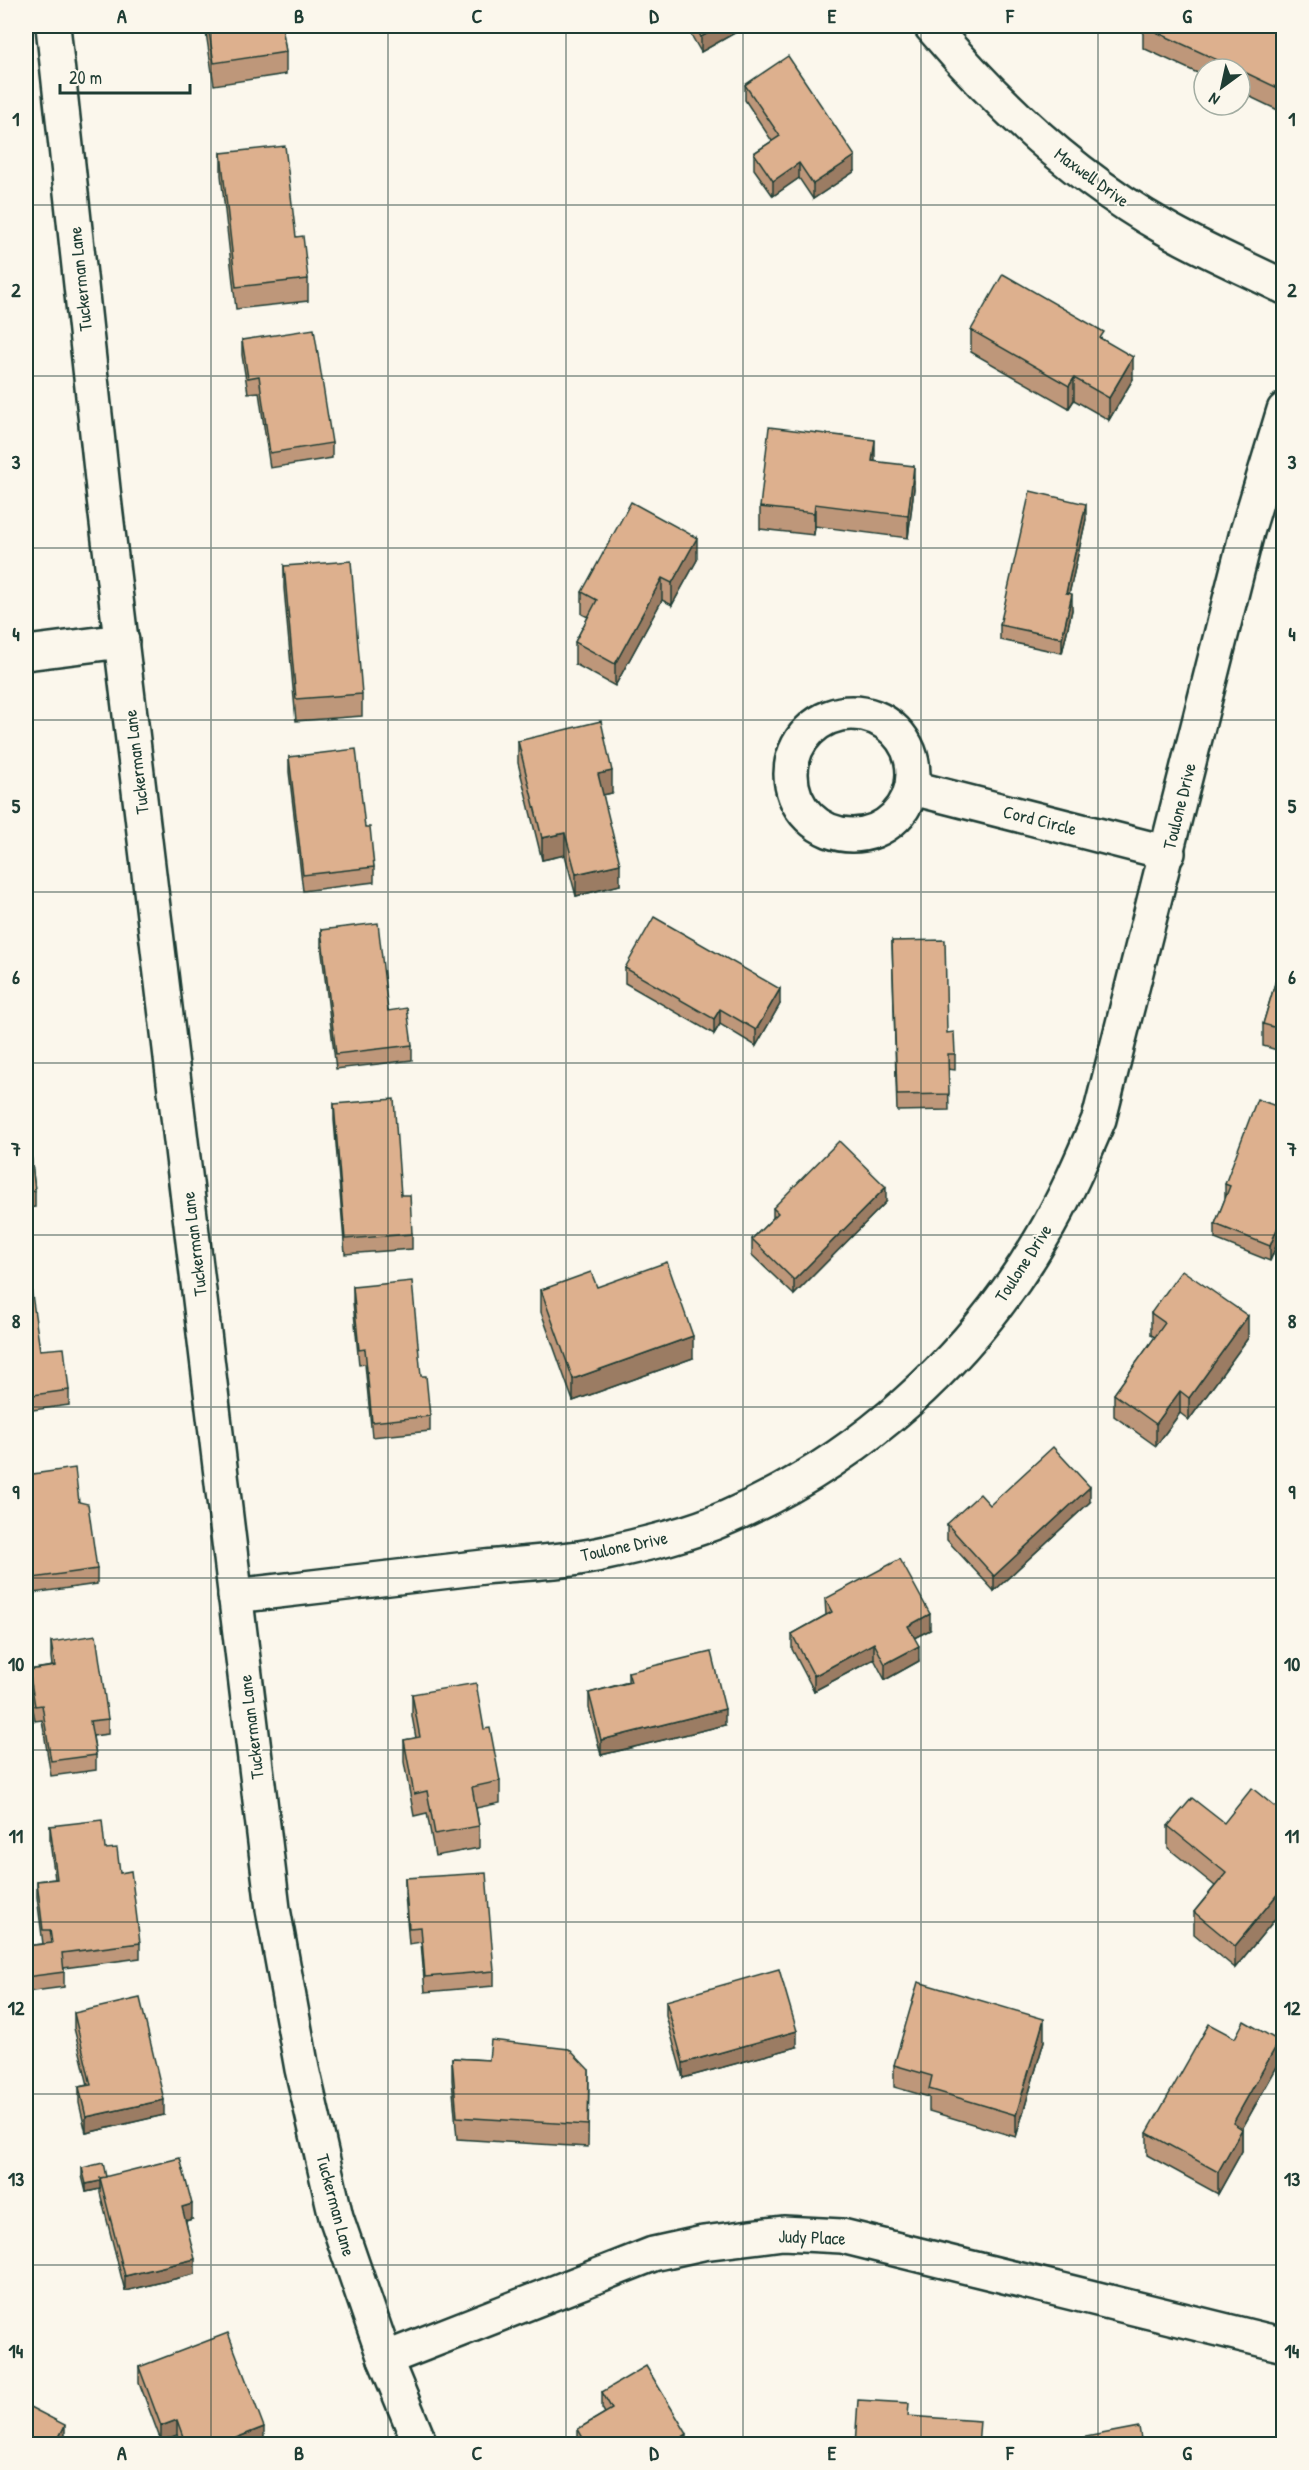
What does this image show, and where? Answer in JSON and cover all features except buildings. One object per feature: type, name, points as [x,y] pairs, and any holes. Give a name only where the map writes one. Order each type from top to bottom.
[{"type":"street","name":"Tuckerman Lane","points":[[53,26],[122,641],[273,1909],[302,2069],[336,2217],[385,2359],[420,2445]]},
{"type":"street","name":"Maxwell Drive","points":[[932,26],[963,64],[1045,142],[1096,183],[1165,228],[1284,287]]},
{"type":"street","name":"Toulone Drive","points":[[235,1596],[603,1554],[667,1538],[726,1518],[783,1491],[847,1450],[946,1366],[997,1304],[1041,1239],[1080,1163],[1099,1119],[1168,853],[1247,532],[1284,410]]},
{"type":"street","points":[[26,653],[122,641]]},
{"type":"street","name":"Cord Circle","points":[[912,788],[1168,853]]},
{"type":"street","name":"Judy Place","points":[[385,2359],[653,2254],[703,2243],[783,2234],[842,2236],[1284,2345]]}]
